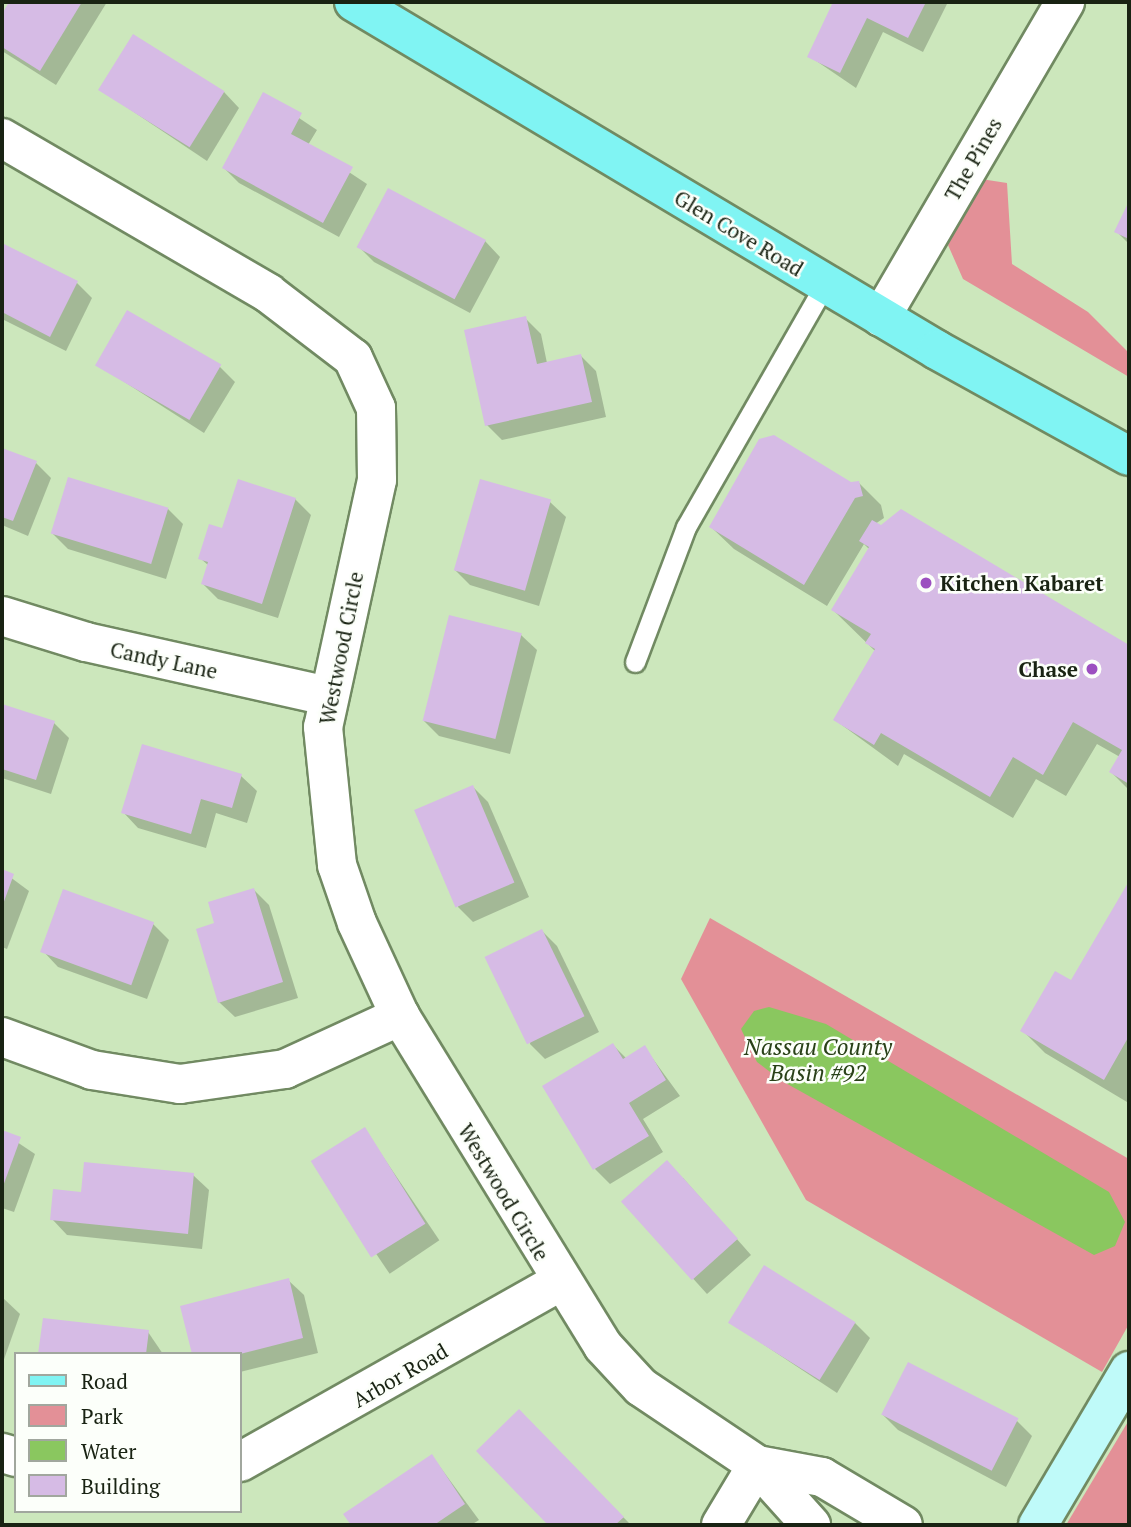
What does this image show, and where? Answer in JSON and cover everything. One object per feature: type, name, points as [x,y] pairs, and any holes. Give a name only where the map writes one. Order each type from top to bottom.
[{"type":"main road","name":"Glen Cove Road","points":[[354,2],[881,317],[1129,456]]},
{"type":"main road","points":[[1038,1525],[1129,1371]]},
{"type":"street","name":"The Pines","points":[[881,317],[1065,2]]},
{"type":"street","name":"Westwood Circle","points":[[2,138],[268,293],[353,358],[376,408],[377,480],[323,727],[337,865],[400,1016],[558,1283],[641,1387],[757,1465],[811,1525]]},
{"type":"street","name":"Candy Lane","points":[[2,616],[86,642],[328,696]]},
{"type":"street","points":[[2,1037],[92,1070],[180,1084],[285,1069],[400,1016]]},
{"type":"street","name":"Arbor Road","points":[[242,1461],[558,1283]]},
{"type":"street","name":"Westwood Circle","points":[[757,1465],[822,1477],[903,1525]]},
{"type":"street","points":[[721,1525],[757,1465]]},
{"type":"lane","points":[[635,662],[686,527],[825,284]]},
{"type":"green space","points":[[981,179],[1007,183],[1012,264],[1088,312],[1129,353],[1129,377],[963,279],[948,245]]},
{"type":"green space","points":[[710,918],[1129,1159],[1129,1324],[1102,1372],[806,1200],[681,979]]},
{"type":"green space","points":[[1129,1420],[1129,1525],[1066,1525]]},
{"type":"water","name":"Nassau County Basin #92","points":[[769,1007],[826,1024],[1109,1192],[1125,1222],[1115,1246],[1094,1255],[782,1081],[757,1062],[741,1029],[754,1011]]},
{"type":"building","points":[[9,2],[82,2],[40,71],[2,47],[2,14]]},
{"type":"building","points":[[833,2],[926,2],[908,38],[867,18],[840,73],[807,57]]},
{"type":"building","points":[[133,34],[225,91],[190,147],[98,90]]},
{"type":"building","points":[[263,92],[302,113],[291,134],[353,167],[323,223],[222,168]]},
{"type":"building","points":[[388,188],[486,240],[455,299],[357,247]]},
{"type":"building","points":[[1129,201],[1129,239],[1114,232]]},
{"type":"building","points":[[2,243],[78,281],[50,337],[2,312]]},
{"type":"building","points":[[127,310],[221,364],[189,420],[95,365]]},
{"type":"building","points":[[526,316],[537,364],[581,354],[592,402],[485,426],[464,330]]},
{"type":"building","points":[[774,435],[851,482],[859,481],[863,496],[855,498],[804,585],[709,527],[759,439]]},
{"type":"building","points":[[2,448],[37,461],[13,521],[2,517]]},
{"type":"building","points":[[68,477],[168,508],[151,564],[51,533]]},
{"type":"building","points":[[238,479],[296,498],[262,604],[201,584],[208,562],[198,559],[209,524],[222,528]]},
{"type":"building","points":[[480,479],[551,499],[525,591],[454,570]]},
{"type":"building","points":[[901,509],[1129,645],[1129,784],[1109,772],[1122,750],[1073,722],[1043,775],[1013,757],[990,797],[881,733],[874,745],[833,720],[875,649],[865,643],[871,634],[831,610],[869,547],[859,541],[872,520],[881,525]]},
{"type":"building","points":[[449,615],[522,633],[495,739],[423,721]]},
{"type":"building","points":[[2,704],[55,721],[36,780],[2,769]]},
{"type":"building","points":[[142,744],[242,774],[232,808],[201,799],[191,834],[121,813]]},
{"type":"building","points":[[473,785],[514,883],[456,908],[414,810]]},
{"type":"building","points":[[2,869],[14,874],[2,907]]},
{"type":"building","points":[[1129,881],[1129,1036],[1104,1080],[1020,1031],[1055,971],[1071,980]]},
{"type":"building","points":[[254,888],[283,982],[218,1003],[196,929],[214,923],[208,902]]},
{"type":"building","points":[[63,889],[154,922],[131,985],[40,952]]},
{"type":"building","points":[[542,929],[585,1016],[527,1044],[484,957]]},
{"type":"building","points":[[613,1043],[623,1059],[645,1045],[666,1080],[629,1103],[649,1136],[593,1170],[542,1086]]},
{"type":"building","points":[[365,1127],[425,1224],[371,1258],[311,1161]]},
{"type":"building","points":[[2,1130],[21,1137],[2,1189]]},
{"type":"building","points":[[667,1160],[738,1239],[692,1280],[621,1201]]},
{"type":"building","points":[[84,1162],[194,1173],[188,1234],[50,1220],[53,1189],[81,1192]]},
{"type":"building","points":[[764,1265],[856,1322],[820,1380],[728,1323]]},
{"type":"building","points":[[289,1278],[303,1338],[242,1353],[192,1352],[180,1306]]},
{"type":"building","points":[[43,1318],[149,1330],[146,1352],[38,1352]]},
{"type":"building","points":[[908,1362],[1018,1418],[992,1471],[881,1415]]},
{"type":"building","points":[[519,1409],[624,1517],[615,1525],[548,1525],[476,1451]]},
{"type":"building","points":[[432,1454],[465,1504],[434,1525],[351,1525],[343,1514]]},
{"type":"place","name":"Kitchen Kabaret","points":[[926,583]]},
{"type":"place","name":"Chase","points":[[1092,669]]}]
